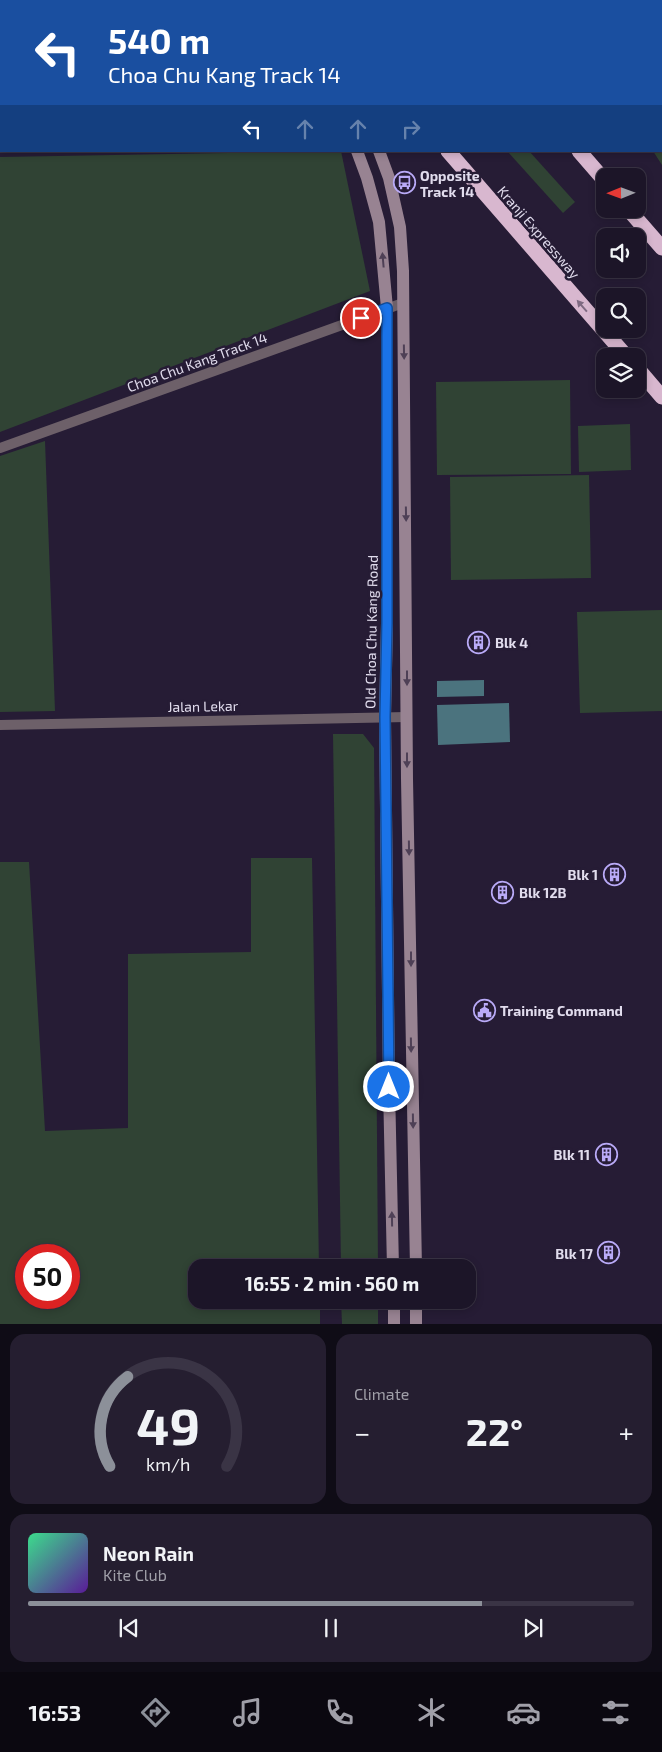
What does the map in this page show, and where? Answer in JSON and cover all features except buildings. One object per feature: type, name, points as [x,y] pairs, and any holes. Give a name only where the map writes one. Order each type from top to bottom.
[{"type":"highway","name":"Kranji Expressway","points":[[449,152],[619,348]]},
{"type":"highway","points":[[580,152],[596,171]]},
{"type":"highway","points":[[636,218],[662,248]]},
{"type":"highway","points":[[646,378],[662,397]]},
{"type":"main road","name":"Old Choa Chu Kang Road","points":[[357,152],[367,178],[379,222],[387,308],[387,623],[385,717],[393,1259]]},
{"type":"main road","points":[[379,152],[389,178],[400,227],[403,303],[407,717],[416,1259]]},
{"type":"main road","points":[[389,1087],[400,1085],[412,1073]]},
{"type":"main road","points":[[394,1309],[394,1324]]},
{"type":"main road","points":[[416,1309],[416,1324]]},
{"type":"street","name":"Choa Chu Kang Track 14","points":[[0,448],[403,303]]},
{"type":"street","name":"Jalan Lekar","points":[[0,725],[407,717]]},
{"type":"shaded area","points":[[341,152],[370,291],[0,432],[0,157]]},
{"type":"shaded area","points":[[508,152],[530,152],[575,202],[563,213]]},
{"type":"shaded area","points":[[654,152],[662,152],[662,165]]},
{"type":"shaded area","points":[[570,380],[571,474],[437,475],[436,382]]},
{"type":"shaded area","points":[[630,424],[631,470],[579,472],[578,426]]},
{"type":"shaded area","points":[[45,441],[55,711],[0,712],[0,456]]},
{"type":"shaded area","points":[[589,475],[591,578],[451,580],[450,477]]},
{"type":"shaded area","points":[[662,610],[662,711],[580,713],[577,612]]},
{"type":"shaded area","points":[[484,680],[484,696],[437,697],[437,681]]},
{"type":"shaded area","points":[[509,703],[510,742],[438,745],[437,705]]},
{"type":"shaded area","points":[[333,734],[363,734],[374,748],[378,1259],[341,1259]]},
{"type":"shaded area","points":[[251,858],[312,858],[319,1259],[188,1259],[188,1309],[320,1309],[320,1324],[0,1324],[0,862],[29,862],[45,1131],[128,1128],[128,954],[251,952]]},
{"type":"shaded area","points":[[341,1309],[378,1309],[378,1324],[342,1324]]},
{"type":"place","name":"Opposite Track 14","points":[[404,183]]},
{"type":"place","name":"Blk 4","points":[[479,642]]},
{"type":"place","name":"Blk 1","points":[[614,874]]},
{"type":"place","name":"Blk 12B","points":[[503,892]]},
{"type":"place","name":"Training Command","points":[[484,1010]]},
{"type":"place","name":"Blk 11","points":[[606,1154]]},
{"type":"place","name":"Blk 17","points":[[609,1253]]},
{"type":"route","points":[[361,318],[387,308],[387,623],[385,717],[389,1087]]}]
